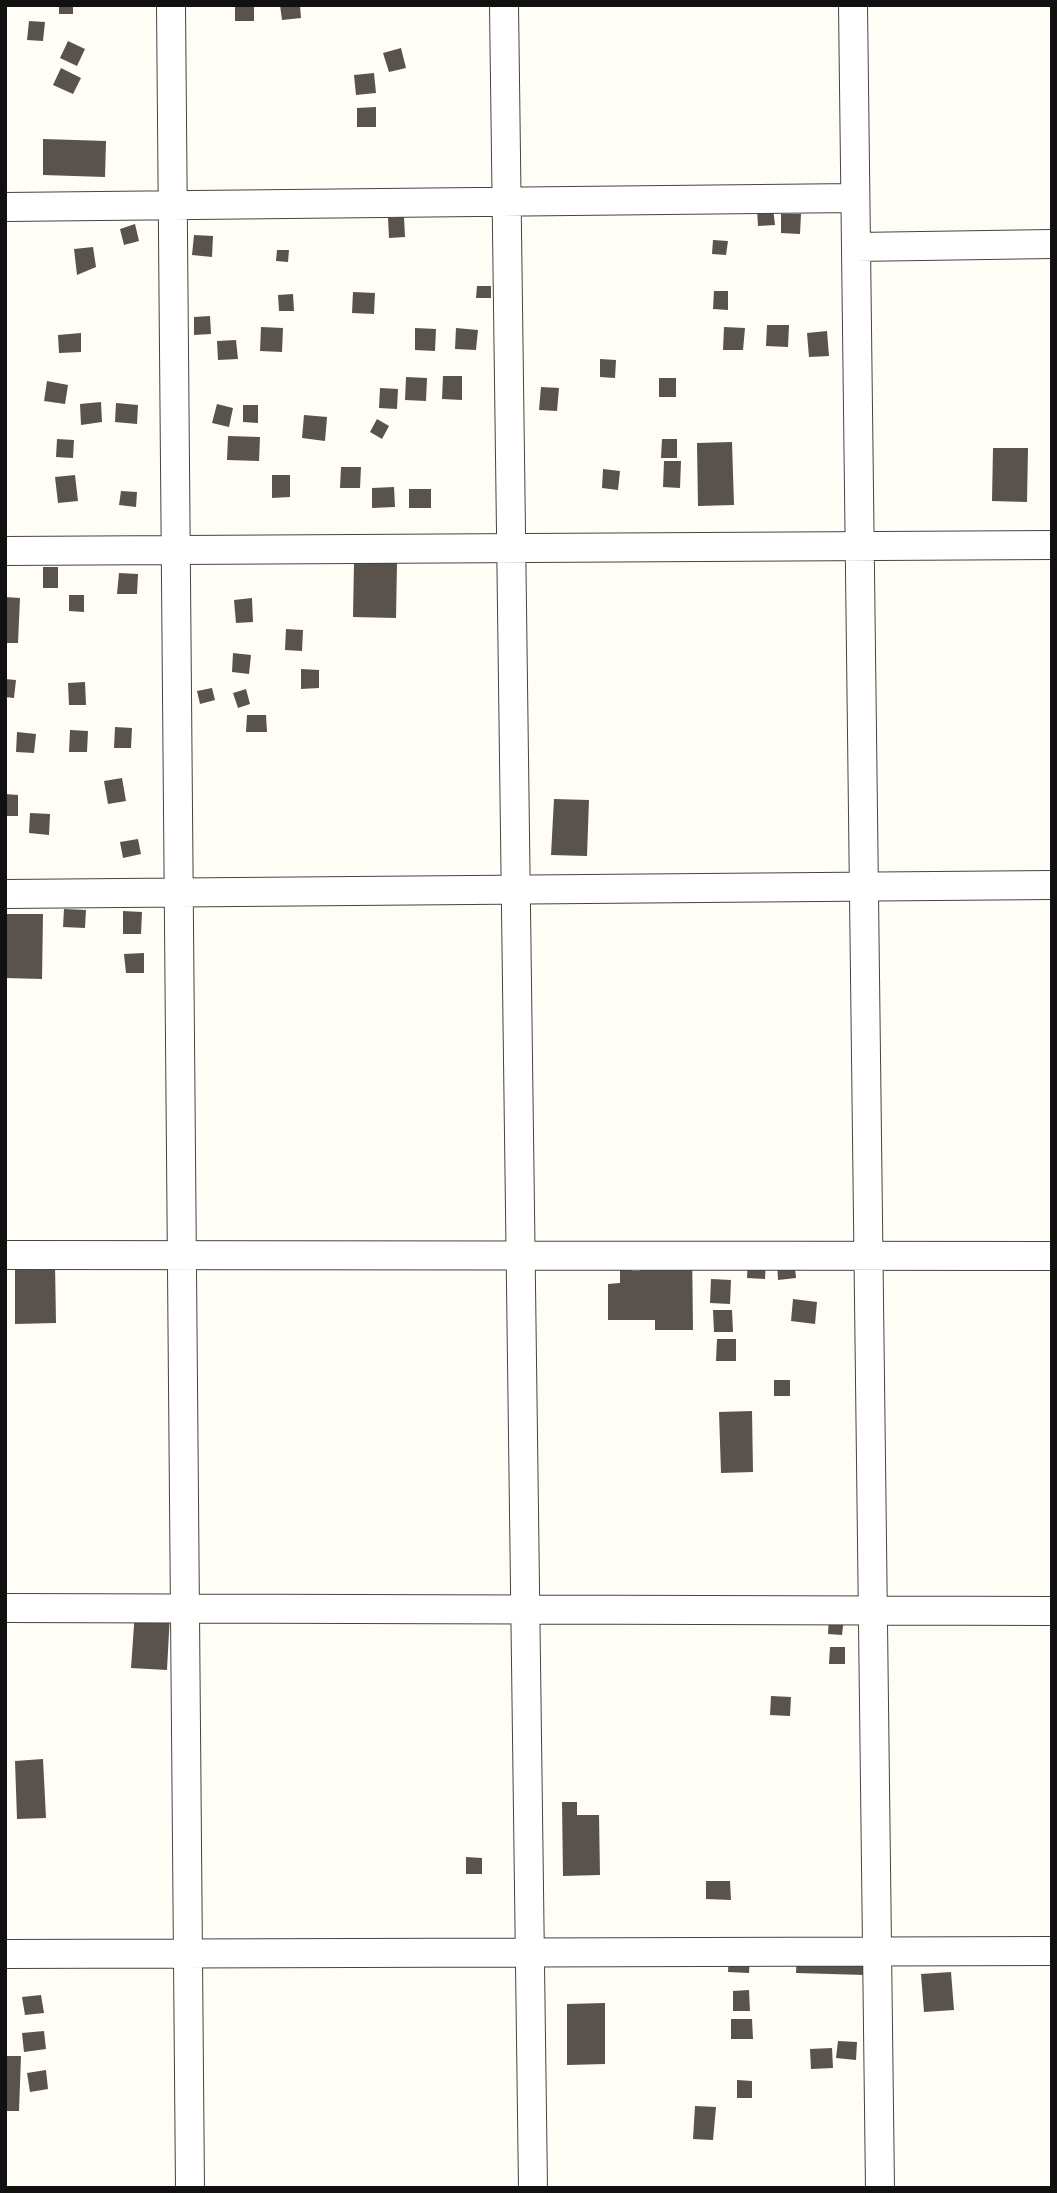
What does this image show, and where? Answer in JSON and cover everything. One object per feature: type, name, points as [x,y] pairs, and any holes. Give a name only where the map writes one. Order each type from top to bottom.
[{"type":"street","points":[[171,5],[190,2188]]},
{"type":"street","points":[[503,5],[533,2188]]},
{"type":"street","points":[[853,5],[880,2188]]},
{"type":"street","points":[[5,207],[855,198]]},
{"type":"street","points":[[856,247],[1052,244]]},
{"type":"street","points":[[5,551],[1052,545]]},
{"type":"street","points":[[5,894],[1052,885]]},
{"type":"street","points":[[5,1255],[1052,1256]]},
{"type":"street","points":[[5,1608],[1052,1611]]},
{"type":"street","points":[[5,1954],[1052,1951]]},
{"type":"building","points":[[59,5],[73,5],[73,14],[59,14]]},
{"type":"building","points":[[235,5],[254,5],[254,21],[235,21]]},
{"type":"building","points":[[280,5],[300,5],[301,18],[282,20]]},
{"type":"building","points":[[29,21],[45,22],[43,41],[27,40]]},
{"type":"building","points":[[68,41],[85,49],[77,66],[60,58]]},
{"type":"building","points":[[401,48],[406,68],[389,72],[383,53]]},
{"type":"building","points":[[61,68],[81,78],[73,94],[53,85]]},
{"type":"building","points":[[374,73],[376,93],[356,95],[354,75]]},
{"type":"building","points":[[376,107],[376,127],[357,127],[357,108]]},
{"type":"building","points":[[43,139],[106,141],[105,177],[43,175]]},
{"type":"building","points":[[773,207],[775,225],[758,226],[757,208]]},
{"type":"building","points":[[781,214],[801,214],[800,234],[781,233]]},
{"type":"building","points":[[404,217],[405,237],[389,238],[388,218]]},
{"type":"building","points":[[135,224],[139,241],[124,245],[120,229]]},
{"type":"building","points":[[194,235],[213,236],[212,257],[192,255]]},
{"type":"building","points":[[713,240],[728,241],[726,255],[712,254]]},
{"type":"building","points":[[93,247],[96,267],[77,275],[74,249]]},
{"type":"building","points":[[277,250],[289,250],[288,262],[276,261]]},
{"type":"building","points":[[477,286],[491,286],[491,298],[476,298]]},
{"type":"building","points":[[714,291],[728,291],[728,310],[713,309]]},
{"type":"building","points":[[353,292],[375,293],[374,314],[352,313]]},
{"type":"building","points":[[293,294],[294,311],[279,311],[278,295]]},
{"type":"building","points":[[210,316],[211,334],[194,335],[194,317]]},
{"type":"building","points":[[767,325],[789,325],[788,347],[766,346]]},
{"type":"building","points":[[261,327],[283,328],[282,352],[260,351]]},
{"type":"building","points":[[724,327],[745,328],[743,350],[723,350]]},
{"type":"building","points":[[415,328],[436,329],[435,351],[415,350]]},
{"type":"building","points":[[456,328],[478,330],[476,350],[455,349]]},
{"type":"building","points":[[827,331],[829,356],[809,357],[807,333]]},
{"type":"building","points":[[81,333],[81,352],[59,353],[58,335]]},
{"type":"building","points":[[236,340],[238,359],[218,360],[217,341]]},
{"type":"building","points":[[600,359],[616,360],[615,378],[600,377]]},
{"type":"building","points":[[443,376],[462,376],[462,400],[442,399]]},
{"type":"building","points":[[406,377],[427,378],[426,401],[405,400]]},
{"type":"building","points":[[659,378],[676,378],[676,397],[659,397]]},
{"type":"building","points":[[47,381],[68,385],[65,404],[44,401]]},
{"type":"building","points":[[541,387],[559,388],[557,411],[539,410]]},
{"type":"building","points":[[380,388],[398,389],[397,409],[379,408]]},
{"type":"building","points":[[101,402],[102,422],[81,425],[80,404]]},
{"type":"building","points":[[116,403],[138,405],[137,424],[115,422]]},
{"type":"building","points":[[217,404],[233,408],[229,427],[212,423]]},
{"type":"building","points":[[243,405],[258,405],[258,423],[243,422]]},
{"type":"building","points":[[304,415],[327,417],[325,441],[302,438]]},
{"type":"building","points":[[377,419],[389,426],[382,439],[370,432]]},
{"type":"building","points":[[228,436],[260,437],[259,461],[227,460]]},
{"type":"building","points":[[57,439],[74,440],[73,458],[56,457]]},
{"type":"building","points":[[662,439],[677,439],[677,458],[661,458]]},
{"type":"building","points":[[732,442],[734,505],[698,506],[697,443]]},
{"type":"building","points":[[993,448],[1028,448],[1027,502],[992,501]]},
{"type":"building","points":[[664,461],[681,461],[680,488],[663,487]]},
{"type":"building","points":[[341,467],[361,467],[360,488],[340,488]]},
{"type":"building","points":[[603,469],[620,471],[618,490],[602,488]]},
{"type":"building","points":[[75,475],[78,501],[58,503],[55,477]]},
{"type":"building","points":[[272,475],[290,475],[290,497],[272,498]]},
{"type":"building","points":[[394,487],[395,507],[372,508],[372,488]]},
{"type":"building","points":[[409,489],[431,489],[431,508],[409,508]]},
{"type":"building","points":[[121,491],[137,492],[136,507],[119,505]]},
{"type":"building","points":[[354,562],[397,563],[396,618],[353,617]]},
{"type":"building","points":[[43,567],[58,567],[58,588],[43,588]]},
{"type":"building","points":[[119,573],[138,574],[137,594],[117,594]]},
{"type":"building","points":[[69,595],[84,595],[84,612],[69,611]]},
{"type":"building","points":[[5,597],[20,598],[18,643],[5,643]]},
{"type":"building","points":[[252,598],[253,622],[236,623],[234,600]]},
{"type":"building","points":[[286,629],[303,630],[302,651],[285,650]]},
{"type":"building","points":[[233,653],[251,655],[249,674],[232,672]]},
{"type":"building","points":[[301,669],[319,670],[319,688],[301,689]]},
{"type":"building","points":[[5,679],[16,680],[14,698],[5,697]]},
{"type":"building","points":[[85,682],[86,705],[69,705],[68,683]]},
{"type":"building","points":[[212,688],[215,700],[200,704],[197,691]]},
{"type":"building","points":[[246,689],[250,704],[238,708],[233,693]]},
{"type":"building","points":[[247,715],[266,715],[267,732],[246,732]]},
{"type":"building","points":[[115,727],[132,728],[131,748],[114,748]]},
{"type":"building","points":[[70,730],[88,731],[87,752],[69,752]]},
{"type":"building","points":[[17,732],[36,734],[34,753],[16,752]]},
{"type":"building","points":[[122,778],[126,801],[108,804],[104,781]]},
{"type":"building","points":[[5,794],[18,795],[18,816],[5,816]]},
{"type":"building","points":[[554,799],[589,800],[587,856],[551,855]]},
{"type":"building","points":[[30,813],[50,814],[49,835],[29,833]]},
{"type":"building","points":[[138,839],[141,854],[123,858],[120,842]]},
{"type":"building","points":[[64,909],[86,910],[85,928],[63,927]]},
{"type":"building","points":[[123,911],[142,912],[141,934],[123,934]]},
{"type":"building","points":[[5,914],[43,914],[42,979],[5,978]]},
{"type":"building","points":[[144,953],[144,973],[126,973],[124,954]]},
{"type":"building","points":[[692,1246],[693,1330],[655,1330],[655,1320],[608,1320],[608,1284],[620,1283],[620,1264],[632,1264],[632,1271],[640,1271],[640,1248]]},
{"type":"building","points":[[748,1258],[766,1259],[765,1279],[747,1278]]},
{"type":"building","points":[[794,1259],[796,1278],[778,1280],[777,1260]]},
{"type":"building","points":[[55,1264],[56,1323],[15,1324],[15,1265]]},
{"type":"building","points":[[711,1279],[731,1280],[730,1304],[710,1303]]},
{"type":"building","points":[[793,1299],[817,1302],[815,1324],[791,1321]]},
{"type":"building","points":[[713,1310],[732,1310],[733,1332],[714,1332]]},
{"type":"building","points":[[717,1339],[736,1339],[736,1361],[716,1361]]},
{"type":"building","points":[[774,1380],[790,1380],[790,1396],[774,1396]]},
{"type":"building","points":[[752,1411],[753,1472],[721,1473],[719,1412]]},
{"type":"building","points":[[135,1611],[170,1613],[167,1670],[131,1668]]},
{"type":"building","points":[[829,1616],[844,1617],[842,1635],[828,1634]]},
{"type":"building","points":[[830,1647],[845,1647],[845,1664],[829,1664]]},
{"type":"building","points":[[771,1696],[791,1697],[790,1716],[770,1715]]},
{"type":"building","points":[[43,1759],[46,1818],[17,1819],[15,1761]]},
{"type":"building","points":[[562,1802],[577,1802],[577,1815],[599,1815],[600,1875],[563,1876]]},
{"type":"building","points":[[466,1857],[482,1858],[482,1874],[466,1874]]},
{"type":"building","points":[[706,1881],[730,1881],[731,1900],[706,1899]]},
{"type":"building","points":[[797,1950],[865,1952],[865,1975],[796,1973]]},
{"type":"building","points":[[729,1952],[750,1953],[749,1973],[728,1972]]},
{"type":"building","points":[[951,1972],[954,2010],[924,2012],[921,1974]]},
{"type":"building","points":[[749,1990],[750,2011],[733,2011],[733,1991]]},
{"type":"building","points":[[41,1995],[44,2013],[25,2015],[22,1997]]},
{"type":"building","points":[[605,2003],[605,2064],[567,2065],[567,2004]]},
{"type":"building","points":[[731,2019],[752,2019],[753,2039],[731,2039]]},
{"type":"building","points":[[44,2031],[46,2049],[24,2052],[22,2033]]},
{"type":"building","points":[[838,2041],[857,2042],[856,2060],[836,2058]]},
{"type":"building","points":[[832,2048],[833,2068],[811,2069],[810,2049]]},
{"type":"building","points":[[5,2056],[21,2056],[19,2111],[5,2111]]},
{"type":"building","points":[[46,2070],[48,2089],[30,2092],[27,2073]]},
{"type":"building","points":[[737,2080],[752,2081],[752,2098],[737,2098]]},
{"type":"building","points":[[695,2106],[716,2107],[713,2140],[693,2139]]}]
